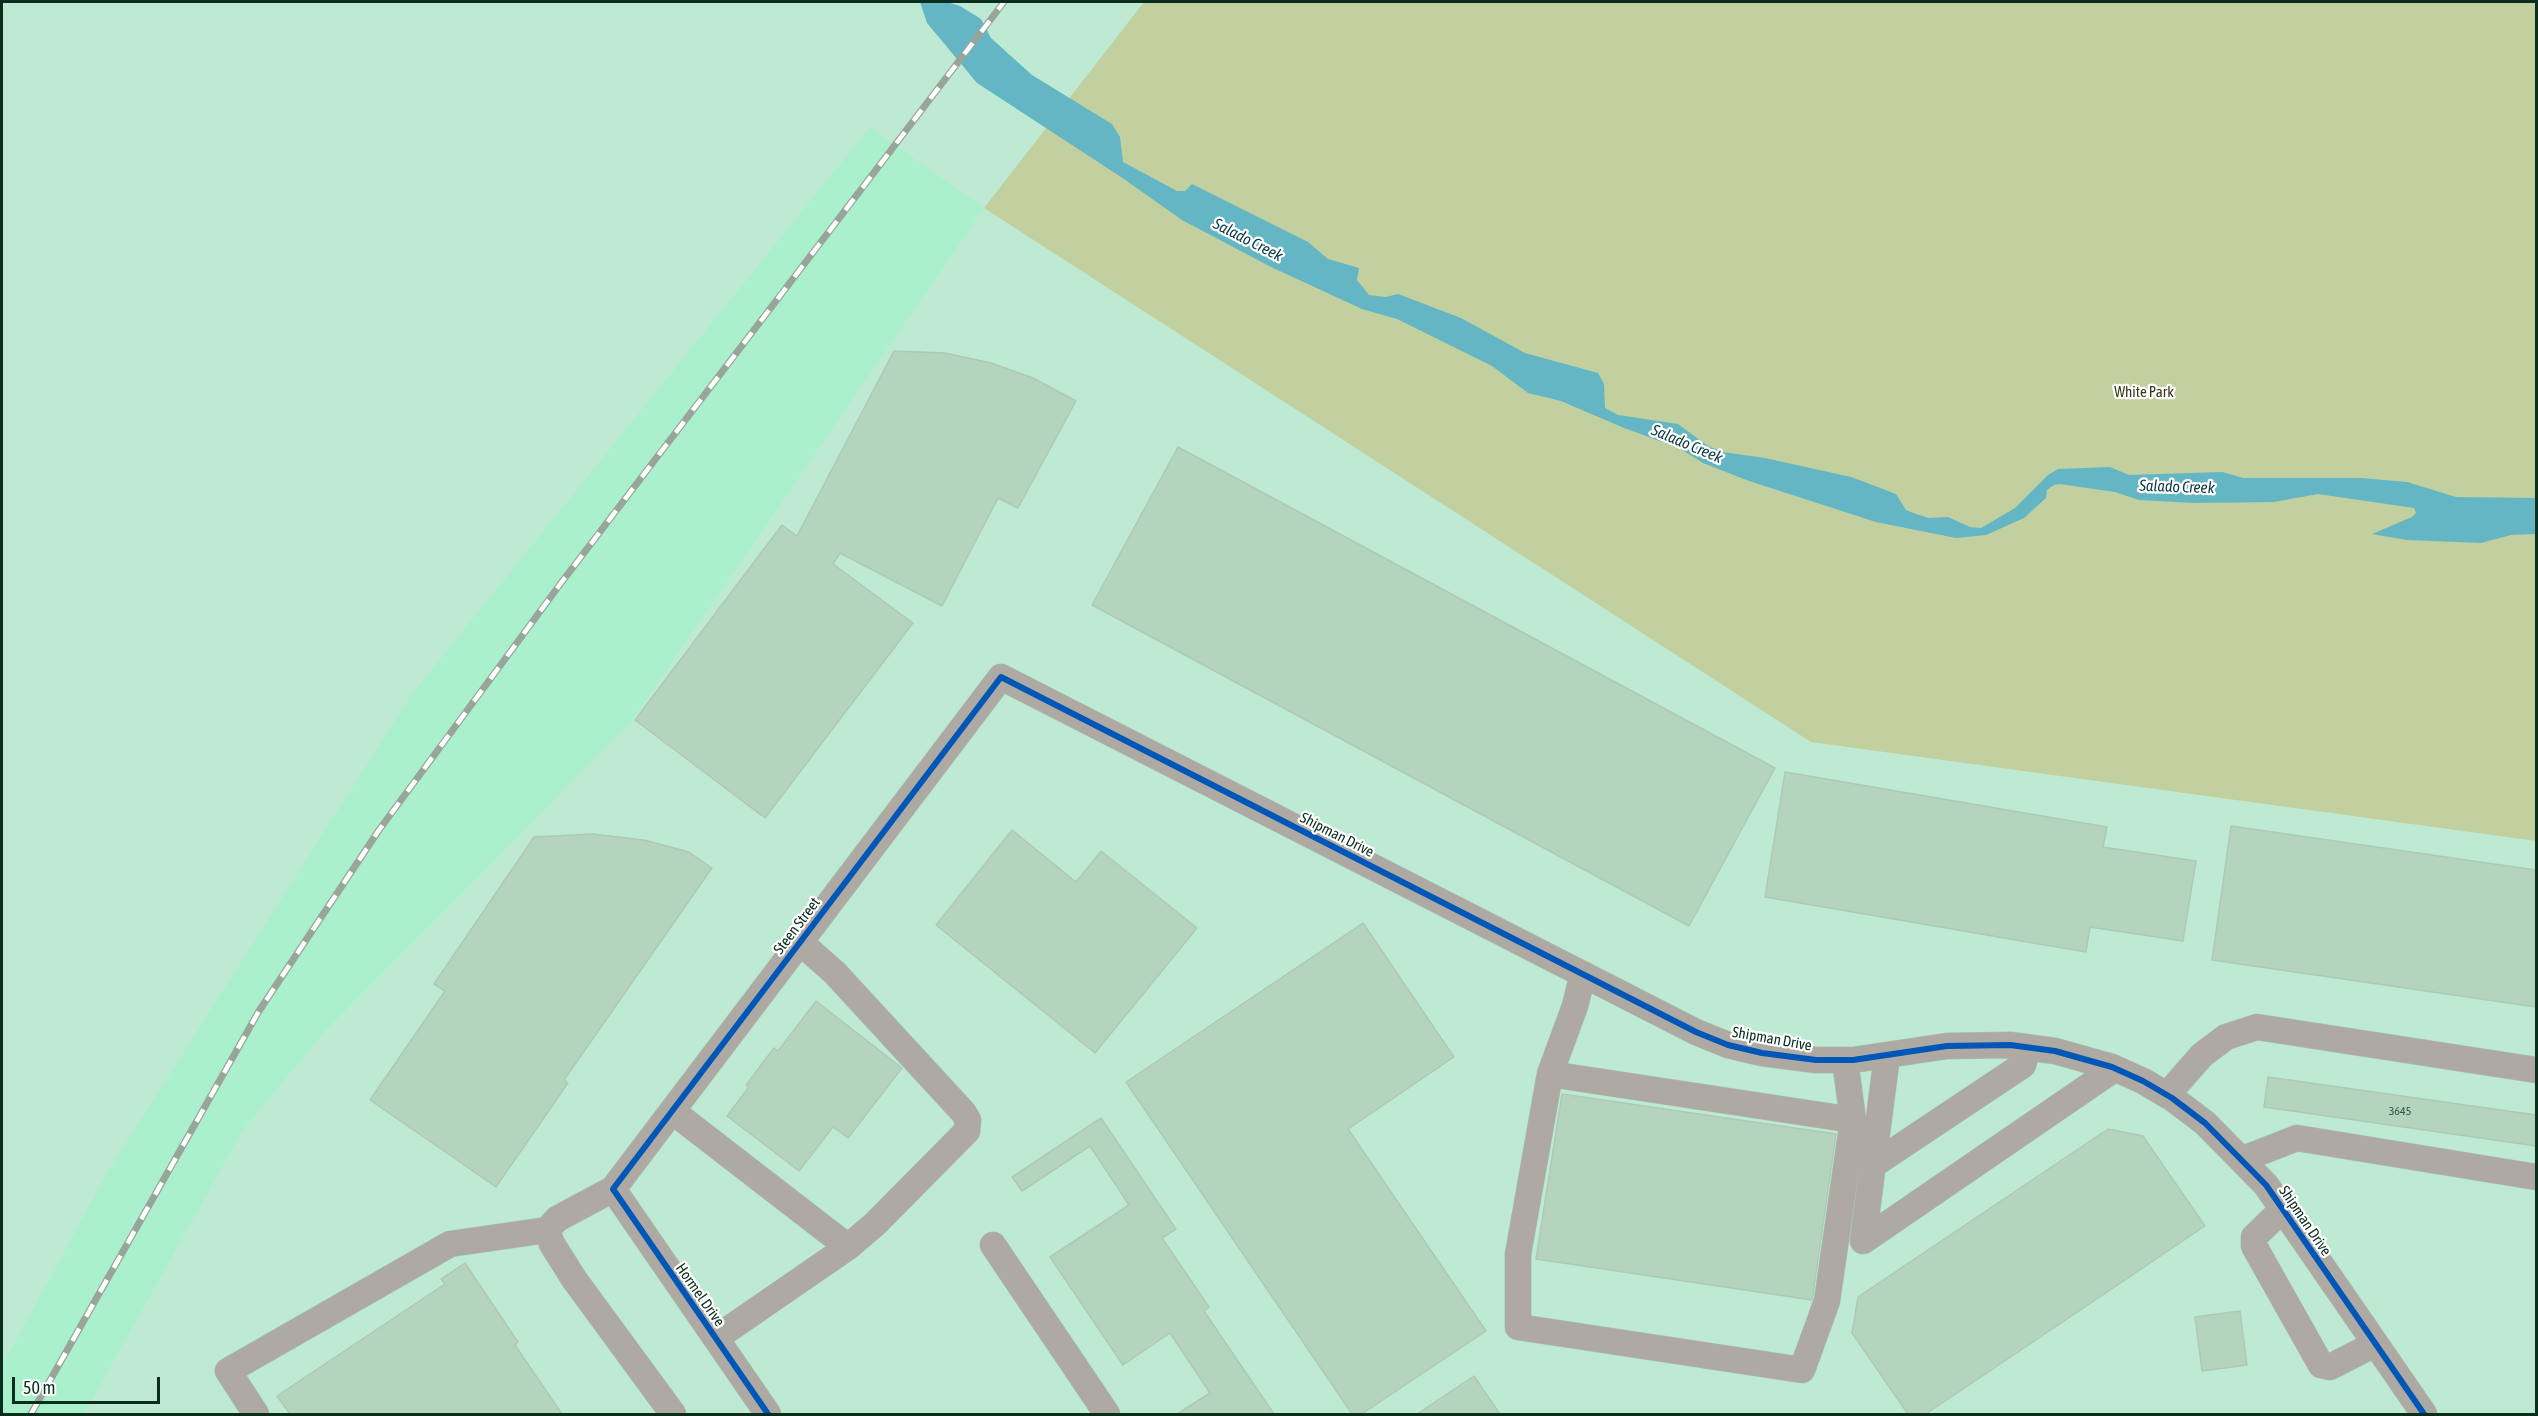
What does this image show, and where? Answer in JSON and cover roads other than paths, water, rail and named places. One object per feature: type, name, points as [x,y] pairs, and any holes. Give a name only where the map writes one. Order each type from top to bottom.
[{"type":"street","name":"Steen Street","points":[[613,1189],[1001,677]]},
{"type":"street","name":"Shipman Drive","points":[[1001,677],[1696,1032],[1728,1044],[1762,1053],[1816,1060],[1887,1056],[1947,1046],[1981,1044],[2028,1047],[2055,1051],[2114,1069],[2167,1095],[2205,1123],[2243,1159],[2266,1185],[2424,1414]]},
{"type":"street","points":[[716,1338],[848,1247],[875,1224],[967,1131],[968,1120],[835,973],[800,942]]},
{"type":"street","points":[[1583,974],[1575,1006],[1550,1074],[1518,1254],[1518,1328],[1802,1370],[1827,1301],[1853,1120],[1845,1060]]},
{"type":"street","points":[[2167,1095],[2202,1055],[2226,1037],[2257,1027],[2536,1070]]},
{"type":"street","points":[[1873,1165],[2023,1065],[2028,1047]]},
{"type":"street","points":[[1887,1056],[1863,1241],[2114,1069]]},
{"type":"street","points":[[1550,1074],[1853,1120]]},
{"type":"street","points":[[672,1111],[848,1247]]},
{"type":"street","points":[[2243,1159],[2297,1138],[2536,1177]]},
{"type":"street","points":[[256,1414],[228,1371],[450,1244],[548,1230],[557,1219],[613,1189]]},
{"type":"street","name":"Hormel Drive","points":[[613,1189],[768,1414]]},
{"type":"street","points":[[2283,1209],[2254,1237],[2254,1246],[2320,1365],[2330,1366],[2375,1344]]},
{"type":"street","points":[[548,1230],[552,1244],[574,1279],[673,1414]]},
{"type":"street","points":[[993,1245],[1107,1414]]},
{"type":"water","name":"Salado Creek","points":[[920,2],[947,2],[960,6],[981,19],[991,38],[1032,75],[1112,124],[1120,137],[1123,162],[1177,191],[1185,191],[1192,184],[1308,242],[1328,259],[1359,268],[1357,280],[1369,295],[1386,297],[1398,294],[1461,318],[1525,353],[1598,373],[1604,384],[1605,408],[1618,415],[1678,424],[1708,446],[1723,452],[1765,458],[1851,477],[1896,494],[1906,510],[1929,518],[1948,517],[1970,527],[1981,528],[2015,508],[2048,475],[2058,469],[2110,467],[2129,475],[2223,472],[2243,478],[2361,478],[2407,482],[2456,497],[2536,498],[2536,534],[2511,535],[2481,543],[2407,540],[2372,534],[2412,517],[2416,513],[2414,508],[2318,494],[2274,502],[2194,503],[2139,500],[2115,492],[2060,484],[2047,490],[2046,498],[2024,518],[1986,535],[1956,538],[1876,522],[1749,481],[1703,463],[1679,448],[1561,401],[1528,393],[1492,366],[1397,319],[1362,309],[1271,267],[1182,220],[1121,177],[977,83],[927,23]]},
{"type":"railway","points":[[31,1414],[259,1011],[379,830],[561,583],[1004,2]]},
{"type":"park label","name":"White Park","points":[[2144,392]]}]
